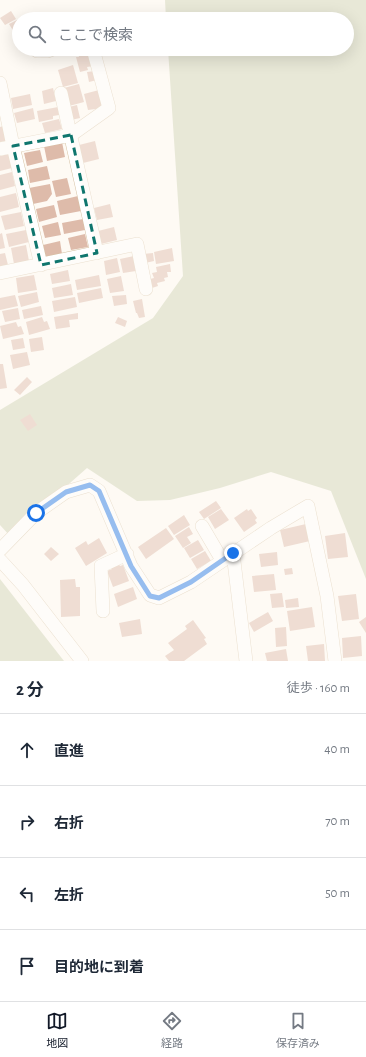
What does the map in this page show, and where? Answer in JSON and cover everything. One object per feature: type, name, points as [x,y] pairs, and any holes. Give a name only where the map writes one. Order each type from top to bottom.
[{"type":"street","points":[[0,149],[71,135],[109,108],[95,56]]},
{"type":"street","points":[[0,83],[41,265]]},
{"type":"street","points":[[61,93],[96,253]]},
{"type":"street","points":[[0,273],[136,244],[146,289]]},
{"type":"street","points":[[0,550],[36,513],[66,492],[90,485],[99,491],[131,566],[150,596],[159,598],[191,582],[222,560],[308,506],[327,596],[335,661]]},
{"type":"street","points":[[202,526],[222,560]]},
{"type":"street","points":[[233,553],[246,661]]},
{"type":"street","points":[[103,611],[101,566],[127,554]]},
{"type":"street","points":[[0,560],[23,585],[82,661]]},
{"type":"highlighted area","points":[[71,135],[97,253],[41,265],[13,146]]},
{"type":"green space","points":[[165,0],[366,0],[366,579],[331,491],[271,472],[220,488],[170,500],[137,501],[87,468],[10,536],[0,525],[0,410],[153,318],[183,276],[168,56],[354,56],[354,12],[166,12]]},
{"type":"green space","points":[[0,579],[64,661],[0,661]]},
{"type":"building","points":[[11,11],[12,13],[12,21],[5,25],[0,18]]},
{"type":"building","points":[[91,56],[93,66],[87,67],[88,70],[80,72],[76,57]]},
{"type":"building","points":[[73,65],[78,83],[63,87],[58,70]]},
{"type":"building","points":[[95,71],[97,80],[89,82],[87,72]]},
{"type":"building","points":[[79,84],[84,102],[69,106],[64,88]]},
{"type":"building","points":[[53,88],[56,101],[44,104],[42,91]]},
{"type":"building","points":[[99,90],[103,108],[88,110],[84,94]]},
{"type":"building","points":[[30,94],[32,105],[13,109],[11,98]]},
{"type":"building","points":[[77,105],[80,118],[71,120],[69,107]]},
{"type":"building","points":[[58,107],[59,115],[53,116],[53,119],[39,122],[37,111]]},
{"type":"building","points":[[33,108],[35,119],[17,123],[14,113]]},
{"type":"building","points":[[59,119],[62,129],[45,133],[42,123]]},
{"type":"building","points":[[3,126],[6,141],[0,142],[0,127]]},
{"type":"building","points":[[95,141],[99,159],[83,163],[79,145]]},
{"type":"building","points":[[62,142],[65,157],[47,161],[44,146]]},
{"type":"building","points":[[40,150],[43,162],[27,166],[24,153]]},
{"type":"building","points":[[9,154],[12,168],[0,171],[0,156]]},
{"type":"building","points":[[47,166],[50,179],[30,183],[28,170]]},
{"type":"building","points":[[12,172],[15,186],[0,190],[0,175]]},
{"type":"building","points":[[67,178],[71,194],[56,197],[52,181]]},
{"type":"building","points":[[50,184],[52,194],[47,201],[33,204],[29,188]]},
{"type":"building","points":[[16,193],[19,207],[0,212],[0,197]]},
{"type":"building","points":[[78,196],[81,211],[60,215],[57,201]]},
{"type":"building","points":[[110,204],[113,217],[97,220],[94,208]]},
{"type":"building","points":[[54,205],[57,217],[39,222],[36,209]]},
{"type":"building","points":[[21,212],[24,226],[5,230],[1,216]]},
{"type":"building","points":[[83,219],[85,230],[64,234],[62,223]]},
{"type":"building","points":[[58,222],[61,235],[45,238],[42,226]]},
{"type":"building","points":[[114,227],[117,240],[101,244],[98,231]]},
{"type":"building","points":[[26,230],[29,242],[9,247],[6,234]]},
{"type":"building","points":[[2,233],[5,248],[0,249],[0,234]]},
{"type":"building","points":[[85,234],[88,247],[71,250],[68,238]]},
{"type":"building","points":[[60,241],[62,254],[46,258],[43,245]]},
{"type":"building","points":[[26,245],[29,261],[14,264],[11,248]]},
{"type":"building","points":[[172,248],[174,261],[156,264],[154,252]]},
{"type":"building","points":[[5,253],[8,265],[0,267],[0,254]]},
{"type":"building","points":[[153,253],[154,261],[145,263],[143,254]]},
{"type":"building","points":[[134,256],[136,271],[123,273],[120,259]]},
{"type":"building","points":[[117,258],[120,272],[106,275],[104,261]]},
{"type":"building","points":[[170,264],[171,272],[167,272],[168,277],[164,278],[165,281],[157,283],[158,286],[152,288],[150,279],[154,278],[152,273],[157,272],[156,267]]},
{"type":"building","points":[[68,270],[70,281],[52,284],[50,274]]},
{"type":"building","points":[[34,275],[37,290],[18,293],[16,278]]},
{"type":"building","points":[[99,275],[101,286],[77,290],[75,280]]},
{"type":"building","points":[[121,276],[124,291],[110,293],[107,279]]},
{"type":"building","points":[[71,284],[73,295],[54,298],[52,288]]},
{"type":"building","points":[[101,288],[103,298],[79,303],[77,293]]},
{"type":"building","points":[[37,292],[39,302],[21,307],[18,296]]},
{"type":"building","points":[[15,295],[18,306],[0,310],[0,298]]},
{"type":"building","points":[[126,295],[127,304],[114,306],[112,296]]},
{"type":"building","points":[[75,297],[77,307],[54,312],[52,301]]},
{"type":"building","points":[[142,299],[145,317],[139,318],[133,301]]},
{"type":"building","points":[[41,306],[43,315],[24,319],[22,310]]},
{"type":"building","points":[[18,308],[20,319],[5,322],[2,311]]},
{"type":"building","points":[[78,313],[78,319],[69,320],[70,327],[56,329],[54,317]]},
{"type":"building","points":[[42,317],[44,322],[47,321],[50,329],[29,335],[26,322]]},
{"type":"building","points":[[118,317],[127,321],[125,327],[115,323]]},
{"type":"building","points":[[16,322],[18,327],[21,326],[24,334],[3,339],[0,326]]},
{"type":"building","points":[[42,337],[44,350],[31,352],[29,339]]},
{"type":"building","points":[[23,338],[25,348],[13,350],[11,340]]},
{"type":"building","points":[[27,352],[30,365],[13,369],[10,355]]},
{"type":"building","points":[[0,364],[3,364],[7,388],[0,389]]},
{"type":"building","points":[[27,377],[32,382],[20,395],[14,390]]},
{"type":"building","points":[[30,414],[37,425],[28,431],[20,420]]},
{"type":"building","points":[[216,501],[221,508],[204,519],[199,512]]},
{"type":"building","points":[[221,509],[229,520],[215,529],[208,517]]},
{"type":"building","points":[[247,509],[248,511],[251,509],[257,518],[255,520],[257,523],[244,532],[234,518]]},
{"type":"building","points":[[184,515],[190,525],[174,535],[168,526]]},
{"type":"building","points":[[306,524],[310,541],[284,547],[280,530]]},
{"type":"building","points":[[189,527],[193,534],[187,537],[191,543],[183,548],[175,536]]},
{"type":"building","points":[[166,528],[174,539],[146,559],[138,547]]},
{"type":"building","points":[[345,533],[348,557],[328,559],[325,536]]},
{"type":"building","points":[[99,538],[107,553],[86,566],[75,548],[86,541],[88,545]]},
{"type":"building","points":[[198,540],[204,550],[190,558],[184,548]]},
{"type":"building","points":[[51,547],[59,554],[51,561],[44,554]]},
{"type":"building","points":[[205,551],[211,561],[197,569],[191,559]]},
{"type":"building","points":[[277,552],[278,565],[261,567],[259,554]]},
{"type":"building","points":[[118,563],[120,566],[123,565],[129,581],[113,587],[107,571],[112,569],[110,566]]},
{"type":"building","points":[[292,568],[293,574],[285,575],[284,569]]},
{"type":"building","points":[[274,574],[276,590],[254,592],[252,576]]},
{"type":"building","points":[[75,579],[76,587],[80,587],[80,616],[61,617],[60,580]]},
{"type":"building","points":[[133,587],[137,599],[118,607],[114,594]]},
{"type":"building","points":[[282,593],[284,607],[272,608],[270,594]]},
{"type":"building","points":[[356,594],[359,619],[342,621],[338,596]]},
{"type":"building","points":[[298,598],[299,607],[286,608],[285,600]]},
{"type":"building","points":[[312,607],[315,627],[290,631],[287,611]]},
{"type":"building","points":[[268,612],[273,621],[254,632],[249,623]]},
{"type":"building","points":[[366,617],[366,633],[359,622]]},
{"type":"building","points":[[140,619],[142,634],[122,637],[119,623]]},
{"type":"building","points":[[193,620],[206,638],[204,639],[207,644],[184,661],[169,661],[165,656],[174,650],[168,643],[187,629],[185,626]]},
{"type":"building","points":[[286,627],[287,646],[276,647],[275,628]]},
{"type":"building","points":[[361,636],[362,656],[343,658],[342,638]]},
{"type":"building","points":[[324,644],[325,661],[308,661],[306,646]]},
{"type":"building","points":[[286,649],[288,661],[267,661],[265,653]]},
{"type":"route","points":[[36,513],[66,492],[90,485],[99,491],[131,566],[150,596],[159,598],[191,582],[233,553]]}]
